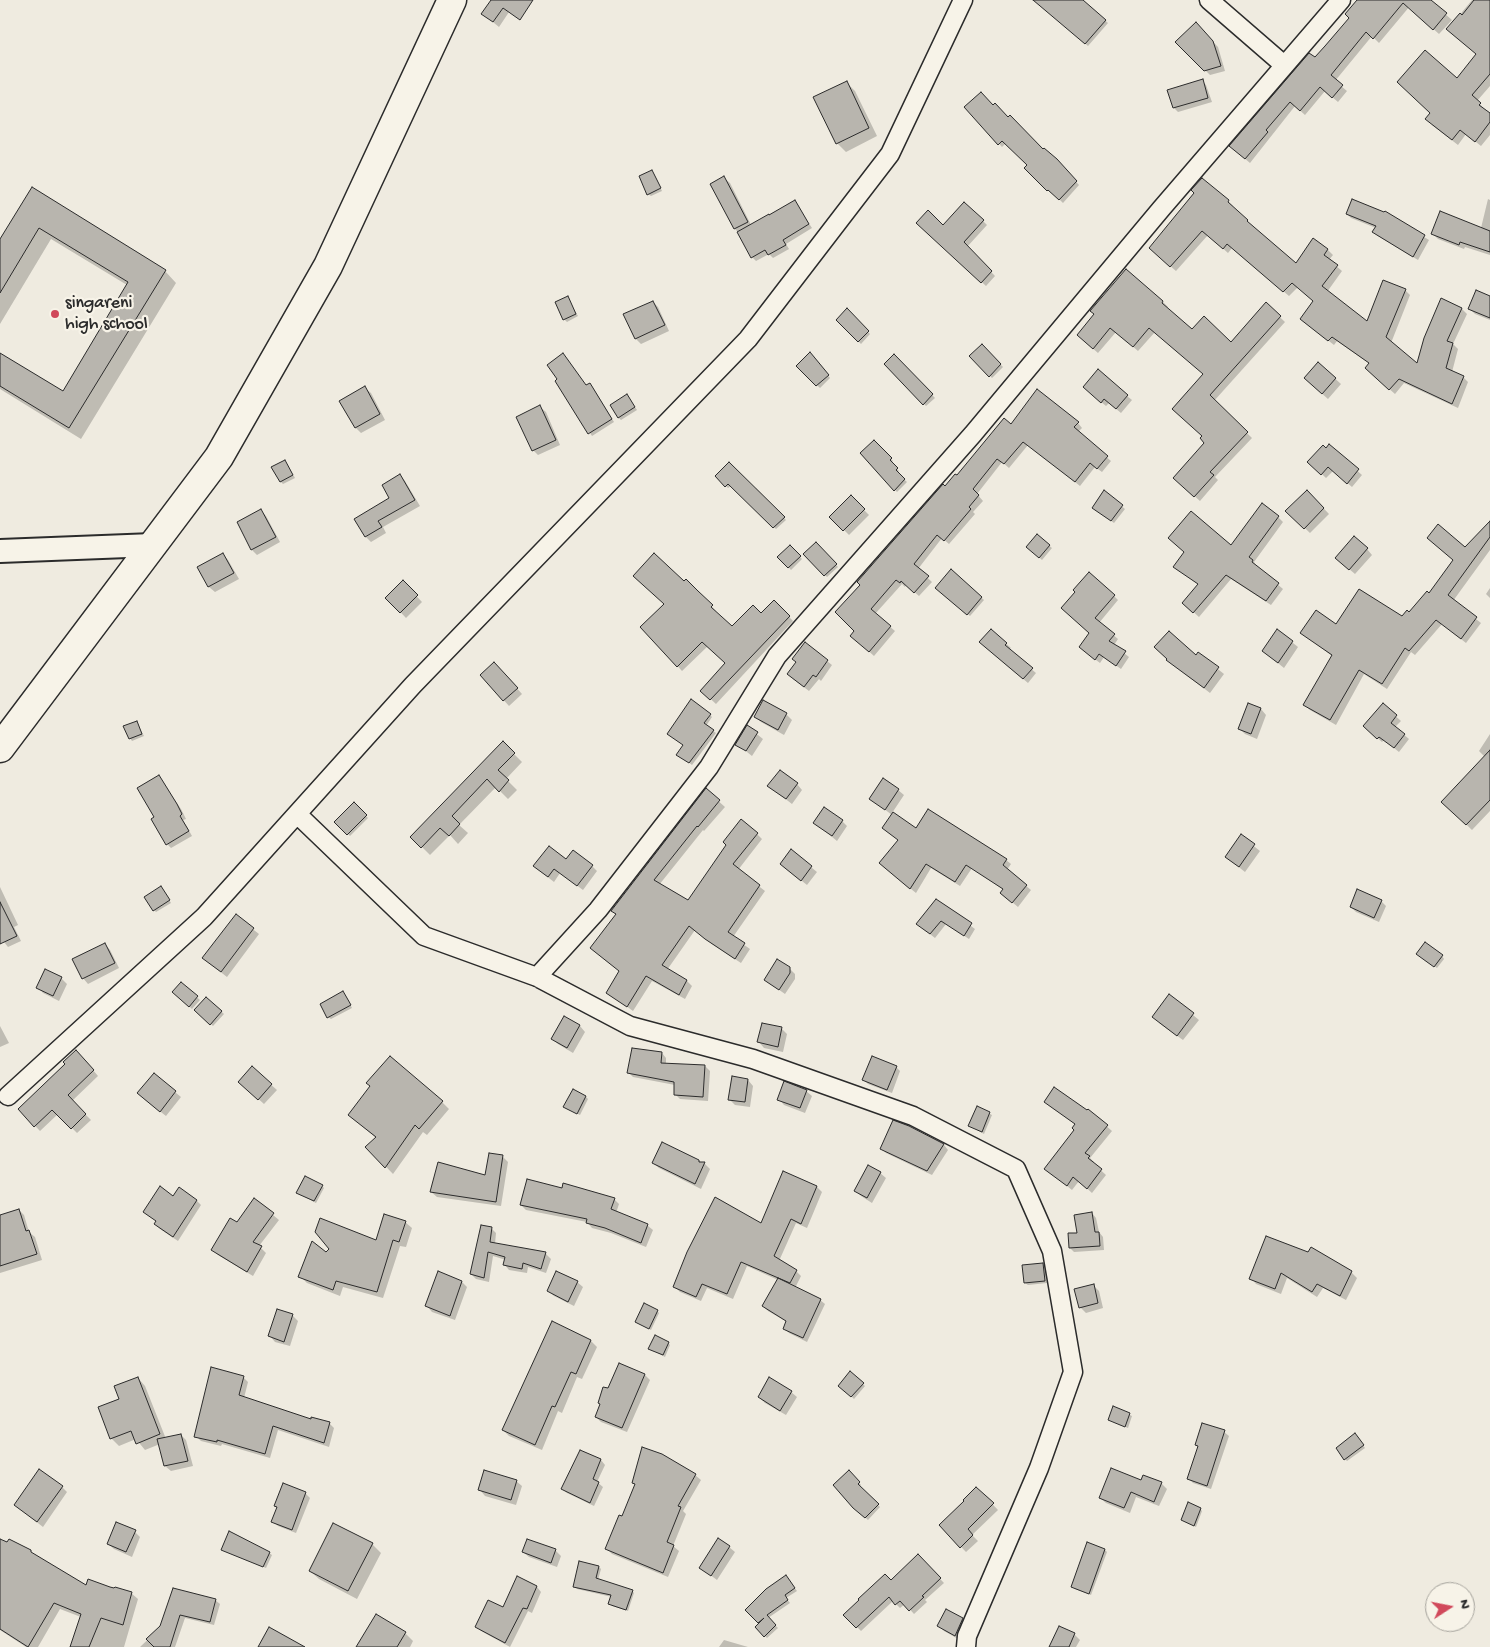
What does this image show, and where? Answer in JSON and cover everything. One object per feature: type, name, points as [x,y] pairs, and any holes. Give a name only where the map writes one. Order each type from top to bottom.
[{"type":"highway","points":[[0,748],[219,457],[328,266],[452,0]]},
{"type":"street","points":[[8,1096],[204,917],[413,685],[748,339],[890,154],[964,0]]},
{"type":"street","points":[[1210,0],[1284,65]]},
{"type":"street","points":[[537,977],[598,910],[709,767],[777,656],[973,434],[1161,209],[1342,0]]},
{"type":"street","points":[[0,551],[153,545]]},
{"type":"street","points":[[297,814],[424,936],[537,977],[630,1026],[754,1060],[913,1116],[1016,1169],[1052,1251],[1074,1372],[1039,1468],[968,1636],[966,1647]]},
{"type":"building","points":[[491,0],[533,0],[520,20],[503,8],[493,22],[481,14]]},
{"type":"building","points":[[1033,0],[1083,0],[1106,20],[1085,44]]},
{"type":"building","points":[[1357,0],[1431,0],[1447,13],[1433,30],[1403,3],[1373,39],[1366,32],[1331,75],[1343,85],[1332,98],[1320,87],[1300,111],[1290,102],[1245,159],[1229,146],[1309,53],[1315,57],[1325,46],[1349,18],[1345,14]]},
{"type":"building","points":[[1474,0],[1490,0],[1490,74],[1472,95],[1481,103],[1479,105],[1490,113],[1490,122],[1475,142],[1460,130],[1452,140],[1425,119],[1430,113],[1397,82],[1425,50],[1457,78],[1476,54],[1446,29],[1460,13],[1462,15]]},
{"type":"building","points":[[1196,22],[1213,41],[1221,66],[1204,71],[1175,42]]},
{"type":"building","points":[[1203,79],[1208,98],[1173,108],[1167,90]]},
{"type":"building","points":[[847,81],[869,128],[836,144],[813,97]]},
{"type":"building","points":[[981,92],[1008,117],[1010,115],[1043,149],[1057,159],[1077,181],[1059,200],[1024,168],[1027,165],[1002,141],[998,145],[964,107]]},
{"type":"building","points":[[652,170],[661,188],[647,195],[639,176]]},
{"type":"building","points":[[724,176],[748,222],[734,229],[710,184]]},
{"type":"building","points":[[1202,178],[1229,200],[1228,202],[1247,221],[1296,263],[1313,238],[1328,249],[1324,255],[1338,265],[1322,286],[1367,321],[1383,280],[1406,289],[1386,337],[1417,363],[1424,338],[1441,298],[1462,308],[1447,341],[1453,343],[1446,368],[1464,376],[1452,404],[1399,379],[1389,390],[1365,368],[1369,363],[1332,337],[1328,341],[1300,319],[1313,301],[1292,283],[1283,292],[1227,244],[1223,249],[1202,231],[1170,267],[1149,248],[1194,193],[1191,190]]},
{"type":"building","points":[[32,187],[166,270],[69,428],[0,386],[0,353],[63,391],[128,282],[39,228],[0,293],[0,239]]},
{"type":"building","points":[[1352,199],[1385,211],[1425,235],[1413,257],[1372,232],[1376,226],[1346,214]]},
{"type":"building","points":[[795,200],[809,224],[783,240],[786,245],[768,255],[765,250],[751,258],[737,232]]},
{"type":"building","points":[[964,202],[984,220],[964,242],[992,271],[981,283],[916,223],[928,210],[943,225]]},
{"type":"building","points":[[1440,211],[1490,231],[1490,252],[1460,242],[1459,245],[1431,234]]},
{"type":"building","points":[[1126,269],[1192,329],[1204,316],[1231,342],[1266,302],[1281,316],[1210,395],[1248,432],[1210,472],[1214,475],[1194,497],[1173,478],[1204,443],[1200,438],[1202,436],[1172,409],[1203,374],[1149,328],[1133,347],[1110,328],[1093,349],[1077,335],[1094,314],[1090,311]]},
{"type":"building","points":[[1476,290],[1490,296],[1490,318],[1468,309]]},
{"type":"building","points":[[568,296],[576,314],[563,320],[555,302]]},
{"type":"building","points":[[653,301],[665,325],[635,339],[623,314]]},
{"type":"building","points":[[847,308],[869,331],[858,342],[836,320]]},
{"type":"building","points":[[982,344],[1001,364],[989,377],[969,356]]},
{"type":"building","points":[[810,352],[829,375],[816,386],[796,366]]},
{"type":"building","points":[[563,353],[586,385],[590,383],[612,419],[588,434],[547,365]]},
{"type":"building","points":[[894,354],[933,394],[923,405],[884,364]]},
{"type":"building","points":[[1318,362],[1336,378],[1322,394],[1304,378]]},
{"type":"building","points":[[1098,369],[1128,395],[1116,409],[1104,399],[1101,403],[1083,387]]},
{"type":"building","points":[[365,386],[380,414],[355,428],[339,401]]},
{"type":"building","points":[[1037,389],[1079,422],[1074,427],[1108,456],[1097,469],[1090,463],[1075,482],[1023,442],[1004,464],[997,459],[973,489],[979,495],[969,507],[971,509],[944,541],[937,535],[914,564],[929,576],[914,593],[901,581],[900,583],[896,580],[871,609],[891,626],[869,652],[850,636],[854,631],[835,612],[860,585],[857,582],[943,484],[945,486],[955,474],[957,475],[1004,418],[1011,424]]},
{"type":"building","points":[[627,394],[635,407],[618,418],[610,405]]},
{"type":"building","points":[[540,405],[556,440],[532,451],[516,417]]},
{"type":"building","points":[[874,440],[892,458],[890,460],[898,468],[896,470],[905,479],[894,491],[860,453]]},
{"type":"building","points":[[1329,444],[1359,469],[1347,484],[1328,467],[1321,475],[1307,462],[1323,445],[1326,448]]},
{"type":"building","points":[[285,460],[293,475],[280,482],[271,467]]},
{"type":"building","points":[[729,462],[785,517],[773,528],[728,484],[725,487],[715,476]]},
{"type":"building","points":[[400,474],[415,500],[378,521],[382,527],[365,537],[354,519],[389,498],[382,485]]},
{"type":"building","points":[[1104,490],[1123,505],[1111,521],[1092,508]]},
{"type":"building","points":[[1307,490],[1324,508],[1304,529],[1285,511]]},
{"type":"building","points":[[851,495],[865,509],[843,531],[829,517]]},
{"type":"building","points":[[1262,503],[1279,516],[1249,557],[1253,560],[1252,562],[1279,583],[1266,601],[1226,575],[1193,613],[1182,603],[1198,584],[1173,567],[1184,552],[1168,538],[1191,511],[1231,545]]},
{"type":"building","points":[[261,509],[276,537],[251,550],[237,522]]},
{"type":"building","points":[[1490,521],[1490,537],[1448,595],[1477,617],[1461,639],[1436,620],[1409,651],[1405,648],[1382,684],[1359,670],[1330,720],[1303,705],[1332,655],[1300,633],[1316,610],[1336,624],[1359,589],[1402,616],[1407,610],[1409,612],[1427,591],[1429,593],[1453,560],[1427,538],[1438,524],[1465,547]]},
{"type":"building","points":[[1037,534],[1050,545],[1039,558],[1026,547]]},
{"type":"building","points":[[1354,536],[1368,548],[1349,570],[1335,558]]},
{"type":"building","points":[[816,542],[837,564],[824,576],[803,554]]},
{"type":"building","points":[[790,545],[801,556],[788,568],[777,557]]},
{"type":"building","points":[[223,553],[234,573],[208,587],[197,567]]},
{"type":"building","points":[[654,553],[684,581],[686,579],[713,605],[711,607],[732,626],[753,605],[761,613],[774,600],[790,616],[710,700],[700,691],[725,663],[702,642],[677,667],[640,627],[664,604],[633,576]]},
{"type":"building","points":[[951,569],[982,597],[967,615],[935,588]]},
{"type":"building","points":[[1089,572],[1115,595],[1095,618],[1115,634],[1109,641],[1126,651],[1116,666],[1099,654],[1095,660],[1079,647],[1089,633],[1061,608],[1075,592],[1073,590]]},
{"type":"building","points":[[403,580],[418,595],[400,613],[385,598]]},
{"type":"building","points":[[991,629],[1007,643],[1005,645],[1033,668],[1023,679],[979,642]]},
{"type":"building","points":[[1277,629],[1293,641],[1278,663],[1262,651]]},
{"type":"building","points":[[1169,631],[1196,655],[1198,652],[1219,667],[1204,688],[1166,660],[1154,647]]},
{"type":"building","points":[[805,642],[828,660],[816,677],[813,675],[804,687],[787,674],[796,662],[792,659]]},
{"type":"building","points":[[494,662],[518,688],[503,701],[480,675]]},
{"type":"building","points":[[691,699],[711,714],[704,723],[714,730],[689,763],[676,755],[683,745],[667,734]]},
{"type":"building","points":[[763,700],[787,713],[778,730],[754,717]]},
{"type":"building","points":[[1248,703],[1261,708],[1251,734],[1238,729]]},
{"type":"building","points":[[1383,703],[1397,715],[1391,723],[1405,734],[1394,748],[1379,737],[1377,739],[1363,726]]},
{"type":"building","points":[[137,721],[142,734],[129,739],[123,726]]},
{"type":"building","points":[[747,725],[758,732],[746,751],[735,745]]},
{"type":"building","points":[[503,741],[515,753],[498,770],[509,780],[499,792],[487,779],[452,816],[460,824],[449,836],[440,828],[421,848],[410,837]]},
{"type":"building","points":[[1490,750],[1490,800],[1466,825],[1441,802]]},
{"type":"building","points":[[780,770],[798,783],[786,799],[767,786]]},
{"type":"building","points":[[159,775],[177,804],[182,814],[180,816],[189,831],[166,845],[151,819],[154,817],[137,788]]},
{"type":"building","points":[[883,778],[899,789],[885,810],[869,799]]},
{"type":"building","points":[[706,788],[720,800],[654,880],[688,900],[726,845],[723,842],[741,819],[758,833],[733,864],[760,885],[728,932],[745,943],[735,959],[689,926],[662,965],[687,980],[679,995],[646,976],[627,1007],[606,993],[619,971],[590,948],[616,914],[611,911]]},
{"type":"building","points":[[354,802],[367,815],[347,835],[334,822]]},
{"type":"building","points":[[824,807],[843,820],[832,836],[813,823]]},
{"type":"building","points":[[928,809],[1007,859],[1003,865],[1027,885],[1012,903],[1000,893],[1003,889],[966,865],[955,882],[926,864],[910,889],[879,863],[898,840],[882,828],[893,812],[916,828]]},
{"type":"building","points":[[1241,834],[1255,844],[1239,867],[1225,857]]},
{"type":"building","points":[[549,846],[566,859],[573,850],[593,865],[577,886],[554,869],[548,877],[533,866]]},
{"type":"building","points":[[791,849],[812,866],[801,881],[780,864]]},
{"type":"building","points":[[161,886],[170,900],[153,911],[144,897]]},
{"type":"building","points":[[1357,889],[1382,900],[1374,918],[1350,907]]},
{"type":"building","points":[[936,899],[972,923],[964,936],[941,921],[930,934],[916,924]]},
{"type":"building","points":[[0,902],[17,936],[0,944]]},
{"type":"building","points":[[236,914],[254,928],[221,972],[202,958]]},
{"type":"building","points":[[1425,942],[1443,955],[1434,967],[1416,954]]},
{"type":"building","points":[[105,943],[115,963],[82,979],[72,959]]},
{"type":"building","points":[[777,959],[790,967],[790,973],[779,990],[764,980]]},
{"type":"building","points":[[45,969],[62,977],[53,996],[36,988]]},
{"type":"building","points":[[181,982],[198,996],[189,1007],[172,992]]},
{"type":"building","points":[[343,991],[351,1005],[327,1018],[320,1004]]},
{"type":"building","points":[[1169,994],[1194,1013],[1177,1036],[1152,1017]]},
{"type":"building","points":[[206,997],[222,1011],[210,1025],[194,1010]]},
{"type":"building","points":[[564,1016],[580,1025],[567,1048],[551,1039]]},
{"type":"building","points":[[762,1023],[782,1027],[778,1047],[757,1042]]},
{"type":"building","points":[[632,1048],[662,1052],[661,1063],[705,1065],[703,1097],[674,1095],[674,1082],[627,1073]]},
{"type":"building","points":[[76,1050],[94,1070],[68,1095],[86,1114],[71,1129],[52,1110],[34,1127],[18,1109],[65,1064],[63,1062]]},
{"type":"building","points":[[390,1056],[443,1101],[419,1129],[415,1125],[385,1168],[365,1147],[376,1137],[348,1115],[370,1086],[366,1083]]},
{"type":"building","points":[[872,1056],[897,1066],[887,1090],[862,1080]]},
{"type":"building","points":[[252,1066],[272,1084],[258,1100],[238,1082]]},
{"type":"building","points":[[154,1073],[176,1091],[160,1112],[137,1093]]},
{"type":"building","points":[[732,1076],[748,1079],[745,1102],[728,1100]]},
{"type":"building","points":[[784,1081],[807,1090],[800,1108],[777,1100]]},
{"type":"building","points":[[1054,1087],[1088,1109],[1108,1125],[1085,1153],[1090,1156],[1088,1158],[1102,1169],[1087,1189],[1073,1177],[1067,1186],[1044,1169],[1074,1130],[1072,1128],[1075,1124],[1044,1102]]},
{"type":"building","points":[[573,1089],[586,1096],[577,1114],[563,1107]]},
{"type":"building","points":[[977,1106],[990,1112],[982,1132],[968,1126]]},
{"type":"building","points":[[893,1120],[944,1144],[927,1171],[880,1149]]},
{"type":"building","points":[[662,1142],[699,1160],[699,1162],[705,1162],[695,1184],[652,1163]]},
{"type":"building","points":[[489,1153],[503,1155],[496,1202],[430,1192],[438,1162],[485,1175]]},
{"type":"building","points":[[868,1165],[881,1172],[867,1198],[854,1191]]},
{"type":"building","points":[[783,1171],[817,1186],[801,1224],[791,1219],[774,1256],[797,1270],[790,1283],[741,1262],[727,1294],[702,1284],[696,1297],[673,1287],[687,1252],[715,1197],[761,1223]]},
{"type":"building","points":[[305,1176],[323,1185],[314,1201],[296,1193]]},
{"type":"building","points":[[527,1179],[562,1188],[563,1183],[615,1198],[611,1209],[648,1224],[641,1243],[605,1228],[586,1223],[587,1219],[520,1205]]},
{"type":"building","points":[[160,1186],[173,1196],[179,1187],[197,1200],[173,1237],[154,1224],[156,1221],[143,1212]]},
{"type":"building","points":[[254,1198],[274,1213],[253,1242],[262,1246],[247,1272],[211,1250],[230,1218],[237,1222]]},
{"type":"building","points":[[19,1209],[26,1231],[29,1230],[37,1254],[0,1266],[0,1215]]},
{"type":"building","points":[[1092,1212],[1095,1232],[1099,1232],[1100,1246],[1069,1248],[1068,1233],[1077,1233],[1074,1215]]},
{"type":"building","points":[[384,1214],[406,1221],[399,1242],[393,1240],[377,1292],[336,1281],[333,1290],[298,1277],[312,1241],[326,1252],[329,1249],[315,1232],[320,1218],[376,1240]]},
{"type":"building","points":[[481,1225],[492,1227],[490,1242],[546,1252],[541,1269],[523,1263],[522,1269],[503,1265],[505,1257],[488,1252],[484,1278],[470,1274]]},
{"type":"building","points":[[1266,1236],[1308,1252],[1311,1247],[1352,1271],[1340,1296],[1317,1284],[1312,1292],[1281,1273],[1275,1289],[1249,1279]]},
{"type":"building","points":[[1043,1263],[1045,1281],[1024,1283],[1022,1265]]},
{"type":"building","points":[[438,1271],[462,1281],[450,1316],[425,1306]]},
{"type":"building","points":[[556,1271],[578,1281],[568,1302],[547,1291]]},
{"type":"building","points":[[778,1278],[821,1299],[803,1338],[783,1329],[786,1321],[762,1306]]},
{"type":"building","points":[[1094,1284],[1098,1303],[1079,1308],[1074,1289]]},
{"type":"building","points":[[644,1303],[658,1310],[649,1329],[635,1322]]},
{"type":"building","points":[[277,1309],[293,1314],[284,1342],[268,1336]]},
{"type":"building","points":[[552,1321],[591,1340],[576,1374],[571,1372],[555,1407],[552,1406],[535,1445],[502,1430]]},
{"type":"building","points":[[655,1335],[669,1342],[663,1355],[648,1349]]},
{"type":"building","points":[[619,1363],[645,1374],[622,1428],[595,1417],[603,1387],[608,1388]]},
{"type":"building","points":[[211,1367],[244,1376],[239,1395],[311,1419],[311,1417],[330,1422],[324,1443],[273,1426],[265,1454],[217,1440],[217,1442],[194,1437]]},
{"type":"building","points":[[850,1371],[864,1383],[851,1397],[838,1386]]},
{"type":"building","points":[[138,1377],[160,1434],[136,1444],[131,1431],[110,1439],[98,1407],[119,1399],[114,1386]]},
{"type":"building","points":[[769,1377],[792,1391],[780,1411],[758,1397]]},
{"type":"building","points":[[1113,1406],[1130,1413],[1125,1427],[1108,1420]]},
{"type":"building","points":[[1202,1423],[1225,1430],[1207,1486],[1187,1479],[1198,1446],[1195,1445]]},
{"type":"building","points":[[1355,1433],[1364,1445],[1344,1460],[1336,1448]]},
{"type":"building","points":[[181,1434],[188,1461],[164,1466],[157,1439]]},
{"type":"building","points":[[642,1447],[662,1454],[696,1474],[678,1506],[681,1507],[667,1542],[674,1545],[663,1573],[605,1549],[619,1515],[622,1516],[635,1484],[632,1483]]},
{"type":"building","points":[[580,1450],[601,1459],[593,1479],[599,1482],[590,1503],[561,1489]]},
{"type":"building","points":[[1111,1468],[1141,1480],[1143,1475],[1162,1482],[1154,1502],[1131,1492],[1124,1508],[1099,1498]]},
{"type":"building","points":[[39,1469],[63,1486],[37,1522],[14,1505]]},
{"type":"building","points":[[484,1470],[517,1480],[511,1500],[478,1490]]},
{"type":"building","points":[[849,1470],[860,1482],[858,1484],[879,1504],[865,1518],[853,1508],[833,1485]]},
{"type":"building","points":[[283,1483],[306,1492],[292,1530],[271,1522],[277,1507],[274,1506]]},
{"type":"building","points":[[976,1487],[994,1503],[968,1529],[973,1535],[960,1548],[939,1525]]},
{"type":"building","points":[[1188,1502],[1201,1508],[1194,1526],[1181,1520]]},
{"type":"building","points":[[116,1522],[136,1530],[126,1552],[107,1544]]},
{"type":"building","points":[[333,1523],[373,1543],[348,1591],[309,1571]]},
{"type":"building","points":[[229,1531],[270,1552],[263,1567],[221,1550]]},
{"type":"building","points":[[718,1538],[730,1546],[711,1576],[699,1568]]},
{"type":"building","points":[[0,1539],[7,1542],[9,1539],[31,1550],[31,1552],[86,1585],[88,1579],[132,1592],[123,1625],[101,1618],[89,1647],[70,1647],[81,1614],[54,1603],[28,1647],[0,1629]]},
{"type":"building","points":[[527,1539],[556,1549],[551,1563],[522,1552]]},
{"type":"building","points":[[1087,1542],[1105,1549],[1089,1594],[1071,1587]]},
{"type":"building","points":[[918,1554],[941,1578],[909,1611],[900,1601],[895,1605],[889,1597],[856,1628],[843,1615],[885,1574],[891,1580]]},
{"type":"building","points":[[579,1561],[599,1566],[596,1578],[633,1590],[626,1610],[608,1604],[611,1595],[573,1587]]},
{"type":"building","points":[[786,1575],[795,1588],[785,1595],[788,1600],[767,1615],[776,1625],[764,1637],[755,1627],[764,1618],[758,1623],[745,1610],[766,1589]]},
{"type":"building","points":[[517,1576],[537,1586],[527,1609],[523,1608],[505,1643],[475,1627],[488,1600],[503,1607]]},
{"type":"building","points":[[173,1588],[216,1599],[210,1622],[180,1615],[170,1647],[154,1647],[146,1639],[160,1626]]},
{"type":"building","points":[[946,1609],[963,1618],[955,1636],[937,1626]]},
{"type":"building","points":[[376,1614],[406,1632],[397,1647],[356,1647]]},
{"type":"building","points":[[1059,1626],[1075,1633],[1069,1647],[1049,1647]]},
{"type":"building","points":[[269,1627],[305,1647],[258,1647]]},
{"type":"place","name":"singareni high school","points":[[55,314]]}]
